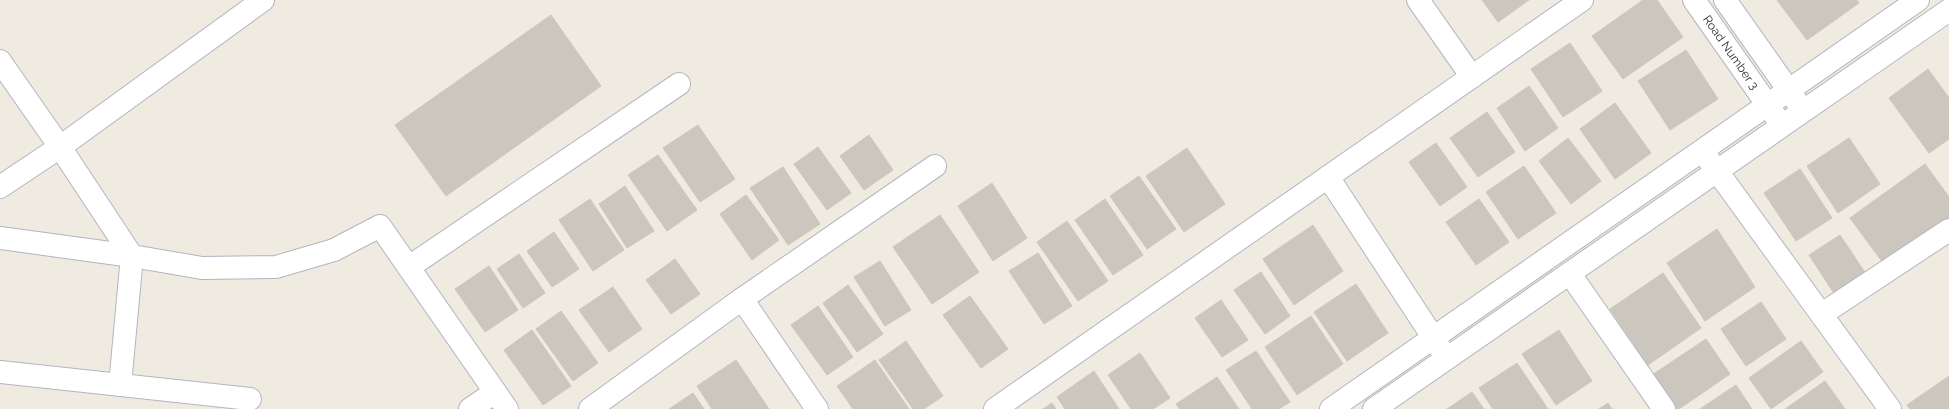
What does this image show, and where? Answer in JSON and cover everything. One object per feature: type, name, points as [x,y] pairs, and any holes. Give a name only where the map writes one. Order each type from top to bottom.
[{"type":"street","points":[[0,187],[60,147],[263,0]]},
{"type":"street","points":[[1418,0],[1472,77]]},
{"type":"street","points":[[995,409],[1582,0]]},
{"type":"street","name":"Road Number 3","points":[[1694,0],[1782,126]]},
{"type":"street","name":"Road Number 3","points":[[1725,0],[1804,111]]},
{"type":"street","points":[[1332,409],[1918,0]]},
{"type":"street","points":[[1374,409],[1949,10]]},
{"type":"street","points":[[0,61],[60,147],[132,256],[120,385]]},
{"type":"street","points":[[409,267],[679,84]]},
{"type":"street","points":[[1703,151],[1890,409]]},
{"type":"street","points":[[590,409],[742,299],[936,166]]},
{"type":"street","points":[[1328,177],[1447,358]]},
{"type":"street","points":[[0,238],[132,256],[202,268],[276,267],[334,250],[380,226],[501,400],[470,409]]},
{"type":"street","points":[[1822,314],[1949,230]]},
{"type":"street","points":[[1570,274],[1664,409]]},
{"type":"street","points":[[742,299],[817,409]]},
{"type":"street","points":[[0,372],[250,399]]},
{"type":"building","points":[[1482,0],[1529,0],[1498,22]]},
{"type":"building","points":[[1643,0],[1657,0],[1683,37],[1623,79],[1592,36]]},
{"type":"building","points":[[1777,0],[1857,0],[1859,3],[1807,40]]},
{"type":"building","points":[[551,15],[601,86],[446,196],[395,125]]},
{"type":"building","points":[[1570,43],[1602,91],[1563,117],[1531,69]]},
{"type":"building","points":[[1686,50],[1718,99],[1670,130],[1638,81]]},
{"type":"building","points":[[1928,69],[1949,98],[1949,139],[1929,153],[1889,98]]},
{"type":"building","points":[[1529,86],[1558,128],[1525,151],[1497,108]]},
{"type":"building","points":[[1615,103],[1651,153],[1615,179],[1580,129]]},
{"type":"building","points":[[1487,112],[1515,152],[1478,177],[1450,138]]},
{"type":"building","points":[[698,125],[735,179],[700,202],[663,148]]},
{"type":"building","points":[[869,135],[893,170],[864,190],[840,156]]},
{"type":"building","points":[[1568,138],[1601,181],[1571,204],[1539,161]]},
{"type":"building","points":[[1849,138],[1880,184],[1838,213],[1807,166]]},
{"type":"building","points":[[1436,143],[1467,187],[1440,206],[1409,162]]},
{"type":"building","points":[[818,147],[851,193],[827,210],[794,164]]},
{"type":"building","points":[[1187,148],[1225,204],[1184,232],[1146,176]]},
{"type":"building","points":[[658,155],[697,210],[667,231],[628,175]]},
{"type":"building","points":[[1925,164],[1949,197],[1949,221],[1886,267],[1850,218]]},
{"type":"building","points":[[1524,166],[1556,213],[1518,239],[1486,192]]},
{"type":"building","points":[[783,167],[820,224],[788,245],[750,188]]},
{"type":"building","points":[[1800,169],[1832,218],[1796,241],[1764,193]]},
{"type":"building","points":[[1139,176],[1176,229],[1147,249],[1110,196]]},
{"type":"building","points":[[992,183],[1027,238],[993,261],[958,206]]},
{"type":"building","points":[[625,186],[654,231],[627,248],[599,204]]},
{"type":"building","points":[[746,195],[779,240],[752,260],[720,214]]},
{"type":"building","points":[[590,199],[624,250],[593,271],[559,220]]},
{"type":"building","points":[[1105,199],[1143,255],[1113,275],[1075,220]]},
{"type":"building","points":[[1479,199],[1509,242],[1476,265],[1446,222]]},
{"type":"building","points":[[940,215],[979,272],[932,304],[893,247]]},
{"type":"building","points":[[1067,221],[1108,281],[1078,301],[1037,242]]},
{"type":"building","points":[[1313,225],[1343,271],[1294,305],[1263,259]]},
{"type":"building","points":[[1717,229],[1755,287],[1705,321],[1667,263]]},
{"type":"building","points":[[554,232],[579,269],[552,287],[527,251]]},
{"type":"building","points":[[1840,235],[1868,277],[1837,298],[1809,255]]},
{"type":"building","points":[[1038,253],[1072,306],[1044,324],[1009,271]]},
{"type":"building","points":[[519,254],[545,293],[523,308],[497,269]]},
{"type":"building","points":[[675,259],[700,294],[671,314],[646,280]]},
{"type":"building","points":[[880,261],[911,310],[885,326],[854,277]]},
{"type":"building","points":[[489,266],[518,310],[485,332],[455,289]]},
{"type":"building","points":[[1261,272],[1290,316],[1265,334],[1234,290]]},
{"type":"building","points":[[1663,273],[1701,328],[1648,365],[1610,309]]},
{"type":"building","points":[[1356,284],[1388,333],[1347,361],[1314,312]]},
{"type":"building","points":[[848,285],[883,334],[857,352],[823,303]]},
{"type":"building","points":[[613,287],[642,329],[609,352],[579,310]]},
{"type":"building","points":[[970,296],[1008,349],[981,368],[943,315]]},
{"type":"building","points":[[1221,300],[1248,340],[1222,357],[1195,318]]},
{"type":"building","points":[[1761,302],[1786,339],[1746,366],[1721,329]]},
{"type":"building","points":[[818,306],[853,357],[827,375],[791,325]]},
{"type":"building","points":[[561,311],[598,363],[573,381],[536,329]]},
{"type":"building","points":[[1311,316],[1343,364],[1297,395],[1265,347]]},
{"type":"building","points":[[532,330],[571,386],[543,405],[504,350]]},
{"type":"building","points":[[1559,330],[1592,381],[1556,405],[1522,354]]},
{"type":"building","points":[[1706,339],[1730,374],[1679,409],[1675,409],[1652,375]]},
{"type":"building","points":[[906,341],[943,396],[924,409],[913,409],[879,360]]},
{"type":"building","points":[[1801,341],[1823,372],[1771,409],[1749,378]]},
{"type":"building","points":[[1256,351],[1290,402],[1279,409],[1252,409],[1226,370]]},
{"type":"building","points":[[1140,353],[1170,398],[1153,409],[1131,409],[1108,375]]},
{"type":"building","points":[[736,360],[769,409],[712,409],[697,386]]},
{"type":"building","points":[[875,360],[909,409],[853,409],[837,386]]},
{"type":"building","points":[[1517,363],[1548,409],[1493,409],[1479,388]]},
{"type":"building","points":[[1094,371],[1119,409],[1065,409],[1057,397]]},
{"type":"building","points":[[1949,376],[1949,409],[1910,409],[1907,405]]},
{"type":"building","points":[[1217,377],[1239,409],[1180,409],[1176,404]]},
{"type":"building","points":[[1825,381],[1845,409],[1785,409]]},
{"type":"building","points":[[1736,385],[1752,409],[1700,409]]},
{"type":"building","points":[[1472,392],[1484,409],[1447,409]]},
{"type":"building","points":[[693,393],[704,409],[669,409]]},
{"type":"building","points":[[1052,403],[1056,409],[1043,409]]},
{"type":"building","points":[[1608,403],[1612,409],[1599,409]]}]
